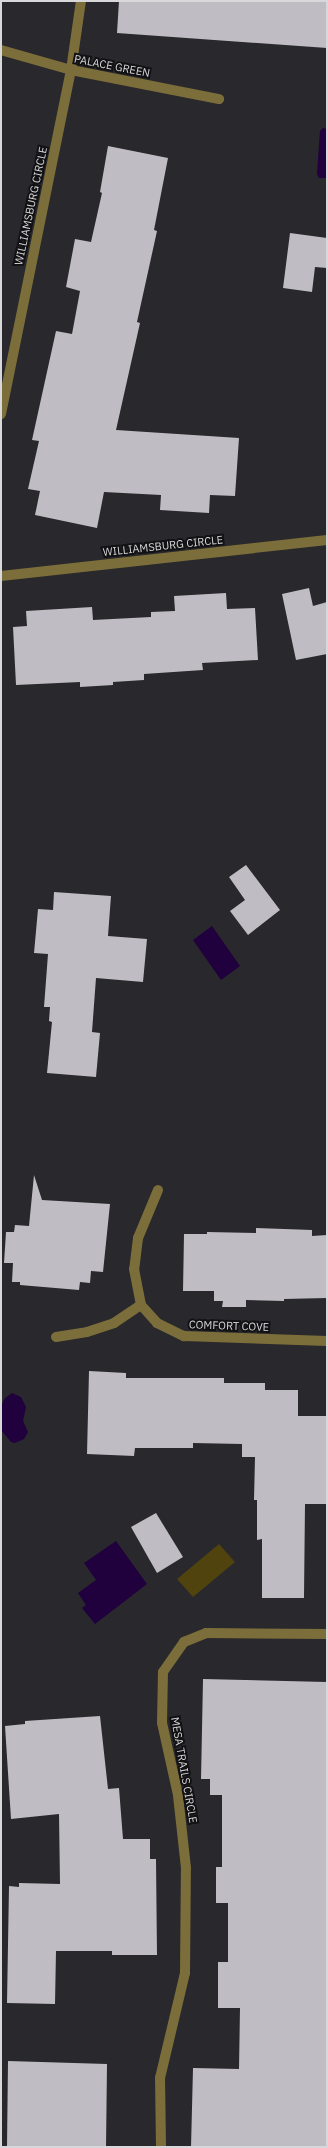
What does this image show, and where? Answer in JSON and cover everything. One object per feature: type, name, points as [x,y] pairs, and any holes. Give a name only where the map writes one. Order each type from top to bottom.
[{"type":"street","name":"WILLIAMSBURG CIRCLE","points":[[1,414],[71,70],[81,1]]},
{"type":"street","name":"PALACE GREEN","points":[[1,50],[71,70],[219,99]]},
{"type":"street","name":"WILLIAMSBURG CIRCLE","points":[[1,576],[327,540]]},
{"type":"street","points":[[56,1337],[87,1332],[114,1323],[141,1305],[134,1269],[138,1238],[158,1190]]},
{"type":"street","name":"COMFORT COVE","points":[[141,1305],[157,1323],[184,1336],[327,1341]]},
{"type":"street","name":"MESA TRAILS CIRCLE","points":[[161,2147],[160,2078],[185,1973],[186,1868],[178,1795],[162,1723],[162,1672],[184,1642],[206,1633],[327,1634]]},
{"type":"shaded area","points":[[323,128],[327,129],[327,178],[319,178],[317,174],[320,131]]},
{"type":"shaded area","points":[[212,926],[240,966],[221,980],[193,940]]},
{"type":"shaded area","points":[[12,1393],[21,1397],[26,1407],[23,1421],[28,1432],[24,1439],[15,1443],[11,1442],[1,1430],[1,1406],[5,1398]]},
{"type":"shaded area","points":[[116,1541],[147,1584],[95,1624],[82,1608],[86,1605],[78,1593],[96,1580],[84,1563]]},
{"type":"shaded area","points":[[219,1544],[235,1562],[193,1597],[177,1579]]},
{"type":"building","points":[[119,1],[327,1],[327,48],[117,33]]},
{"type":"building","points":[[108,146],[168,158],[154,230],[157,231],[137,322],[140,323],[116,430],[239,438],[235,496],[210,495],[209,513],[160,510],[161,495],[104,492],[97,528],[35,515],[40,491],[28,489],[39,441],[32,440],[56,331],[72,334],[80,291],[66,287],[75,239],[91,242],[102,193],[100,192]]},
{"type":"building","points":[[290,233],[327,238],[327,268],[315,267],[312,292],[283,288]]},
{"type":"building","points":[[309,588],[313,606],[327,602],[327,654],[296,660],[282,594]]},
{"type":"building","points":[[226,593],[227,609],[255,608],[258,660],[202,663],[203,670],[144,674],[144,680],[113,682],[113,685],[80,687],[80,682],[16,685],[13,627],[27,626],[26,611],[92,607],[93,620],[151,617],[151,612],[175,611],[174,596]]},
{"type":"building","points":[[246,865],[280,910],[248,935],[230,911],[245,900],[229,877]]},
{"type":"building","points":[[54,892],[111,896],[108,936],[147,939],[143,982],[96,978],[92,1032],[100,1033],[96,1077],[47,1073],[52,1022],[49,1021],[50,1007],[44,1007],[48,954],[34,953],[38,909],[53,910]]},
{"type":"building","points":[[34,1175],[42,1200],[110,1204],[103,1272],[91,1271],[90,1283],[80,1282],[79,1290],[20,1285],[20,1282],[12,1282],[13,1263],[4,1263],[6,1232],[14,1232],[15,1225],[29,1226]]},
{"type":"building","points":[[256,1228],[312,1230],[312,1236],[327,1235],[327,1298],[284,1299],[284,1301],[246,1300],[246,1307],[222,1307],[223,1301],[214,1301],[214,1291],[183,1291],[184,1234],[207,1234],[207,1232],[256,1233]]},
{"type":"building","points":[[89,1371],[126,1373],[126,1378],[224,1378],[224,1383],[265,1383],[265,1390],[298,1390],[298,1416],[327,1416],[327,1504],[305,1504],[304,1598],[262,1598],[262,1539],[257,1540],[257,1500],[254,1500],[255,1457],[242,1457],[242,1444],[193,1443],[193,1448],[135,1448],[134,1456],[87,1454]]},
{"type":"building","points":[[156,1513],[183,1557],[157,1573],[131,1527]]},
{"type":"building","points":[[203,1679],[327,1682],[327,2147],[191,2147],[193,2068],[239,2069],[240,2008],[218,2008],[218,1962],[228,1962],[228,1903],[216,1903],[216,1867],[222,1867],[222,1795],[210,1795],[210,1779],[201,1779]]},
{"type":"building","points":[[100,1716],[108,1789],[119,1788],[123,1839],[150,1839],[150,1859],[156,1859],[157,1955],[112,1955],[112,1951],[56,1951],[55,2004],[7,2003],[9,1886],[19,1887],[19,1883],[60,1884],[59,1814],[11,1819],[5,1726],[25,1724],[25,1721]]},
{"type":"building","points":[[8,2061],[107,2064],[106,2147],[7,2147]]}]
